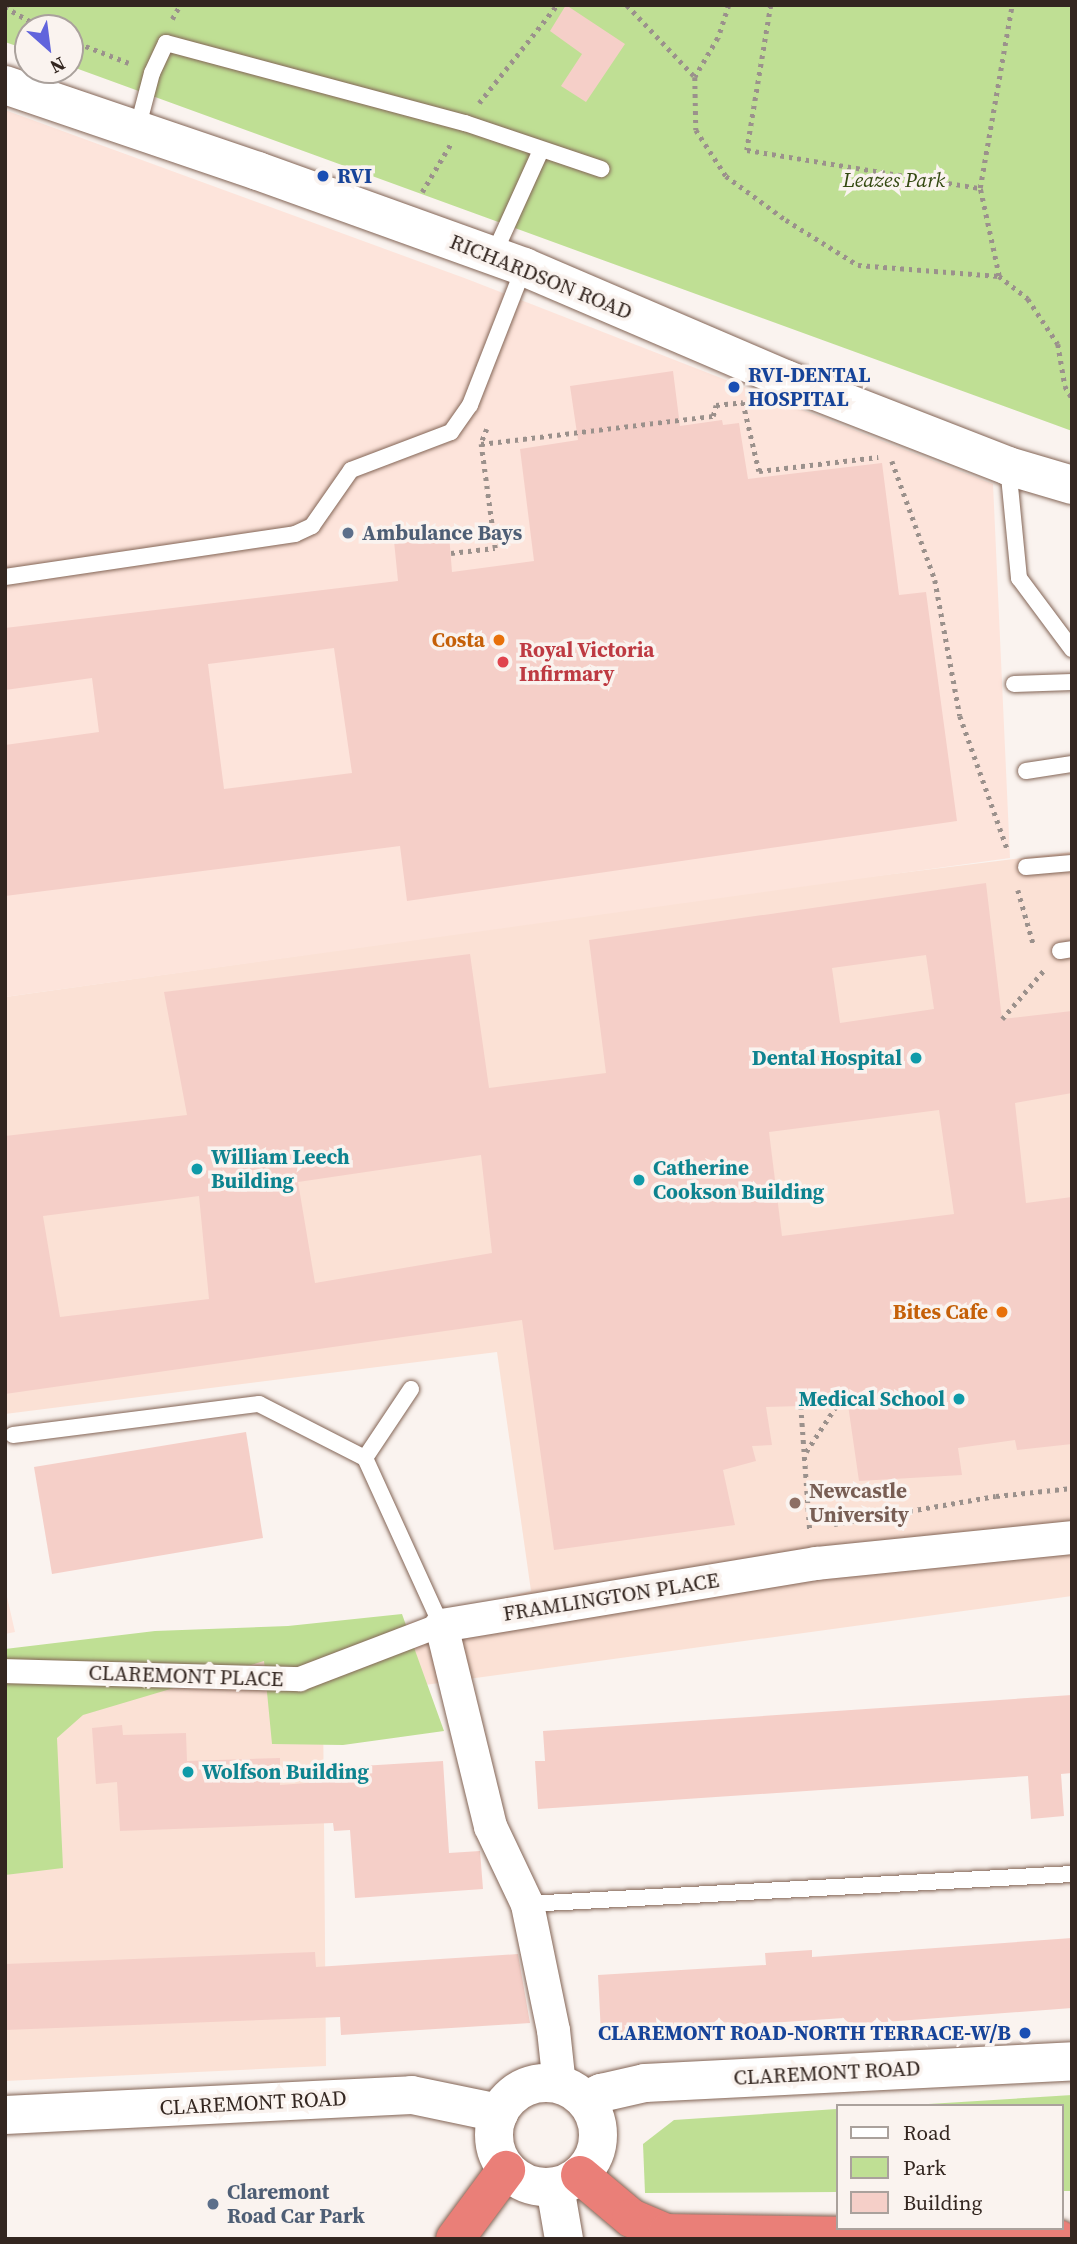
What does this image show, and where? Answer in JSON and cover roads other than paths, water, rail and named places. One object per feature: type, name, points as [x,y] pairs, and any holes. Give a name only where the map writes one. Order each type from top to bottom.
[{"type":"highway","points":[[455,2239],[506,2170]]},
{"type":"highway","points":[[568,2181],[631,2218],[667,2233],[1059,2239]]},
{"type":"street","name":"RICHARDSON ROAD","points":[[5,85],[508,261],[785,379],[1008,466],[1072,485]]},
{"type":"street","name":"FRAMLINGTON PLACE","points":[[441,1625],[816,1563],[1072,1537]]},
{"type":"street","name":"CLAREMONT PLACE","points":[[5,1671],[300,1679],[441,1625]]},
{"type":"street","points":[[441,1625],[490,1826],[527,1904],[553,2029],[573,2093],[594,2115],[598,2131],[597,2147],[591,2163],[568,2181],[537,2187],[520,2181],[506,2170],[494,2143],[499,2113],[509,2098],[524,2088],[541,2083],[573,2093]]},
{"type":"street","name":"CLAREMONT ROAD","points":[[573,2093],[601,2093],[645,2083],[1072,2060]]},
{"type":"street","name":"CLAREMONT ROAD","points":[[5,2115],[412,2095],[499,2113]]},
{"type":"street","points":[[564,2239],[568,2181]]},
{"type":"lane","points":[[137,130],[152,73],[166,43],[453,119],[601,169]]},
{"type":"lane","points":[[5,577],[295,534],[312,526],[351,470],[451,432],[470,405],[541,150]]},
{"type":"lane","points":[[1008,466],[1019,578],[1072,649]]},
{"type":"lane","points":[[1014,684],[1072,682]]},
{"type":"lane","points":[[1026,771],[1072,764]]},
{"type":"lane","points":[[1026,867],[1072,863]]},
{"type":"lane","points":[[365,1458],[411,1389]]},
{"type":"lane","points":[[13,1435],[259,1404],[365,1458],[441,1625]]},
{"type":"lane","points":[[527,1904],[1072,1874]]},
{"type":"place","name":"RVI","points":[[323,176]]},
{"type":"place","name":"RVI-DENTAL HOSPITAL","points":[[734,387]]},
{"type":"place","name":"Ambulance Bays","points":[[348,533]]},
{"type":"place","name":"Costa","points":[[499,640]]},
{"type":"place","name":"Royal Victoria Infirmary","points":[[503,662]]},
{"type":"place","name":"Dental Hospital","points":[[916,1058]]},
{"type":"place","name":"William Leech Building","points":[[197,1169]]},
{"type":"place","name":"Catherine Cookson Building","points":[[639,1180]]},
{"type":"place","name":"Bites Cafe","points":[[1002,1312]]},
{"type":"place","name":"Medical School","points":[[959,1399]]},
{"type":"place","name":"Newcastle University","points":[[795,1503]]},
{"type":"place","name":"Wolfson Building","points":[[188,1772]]},
{"type":"place","name":"CLAREMONT ROAD-NORTH TERRACE-W/B","points":[[1025,2033]]},
{"type":"place","name":"Claremont Road Car Park","points":[[213,2204]]},
{"type":"park label","name":"Leazes Park","points":[[894,180]]}]
